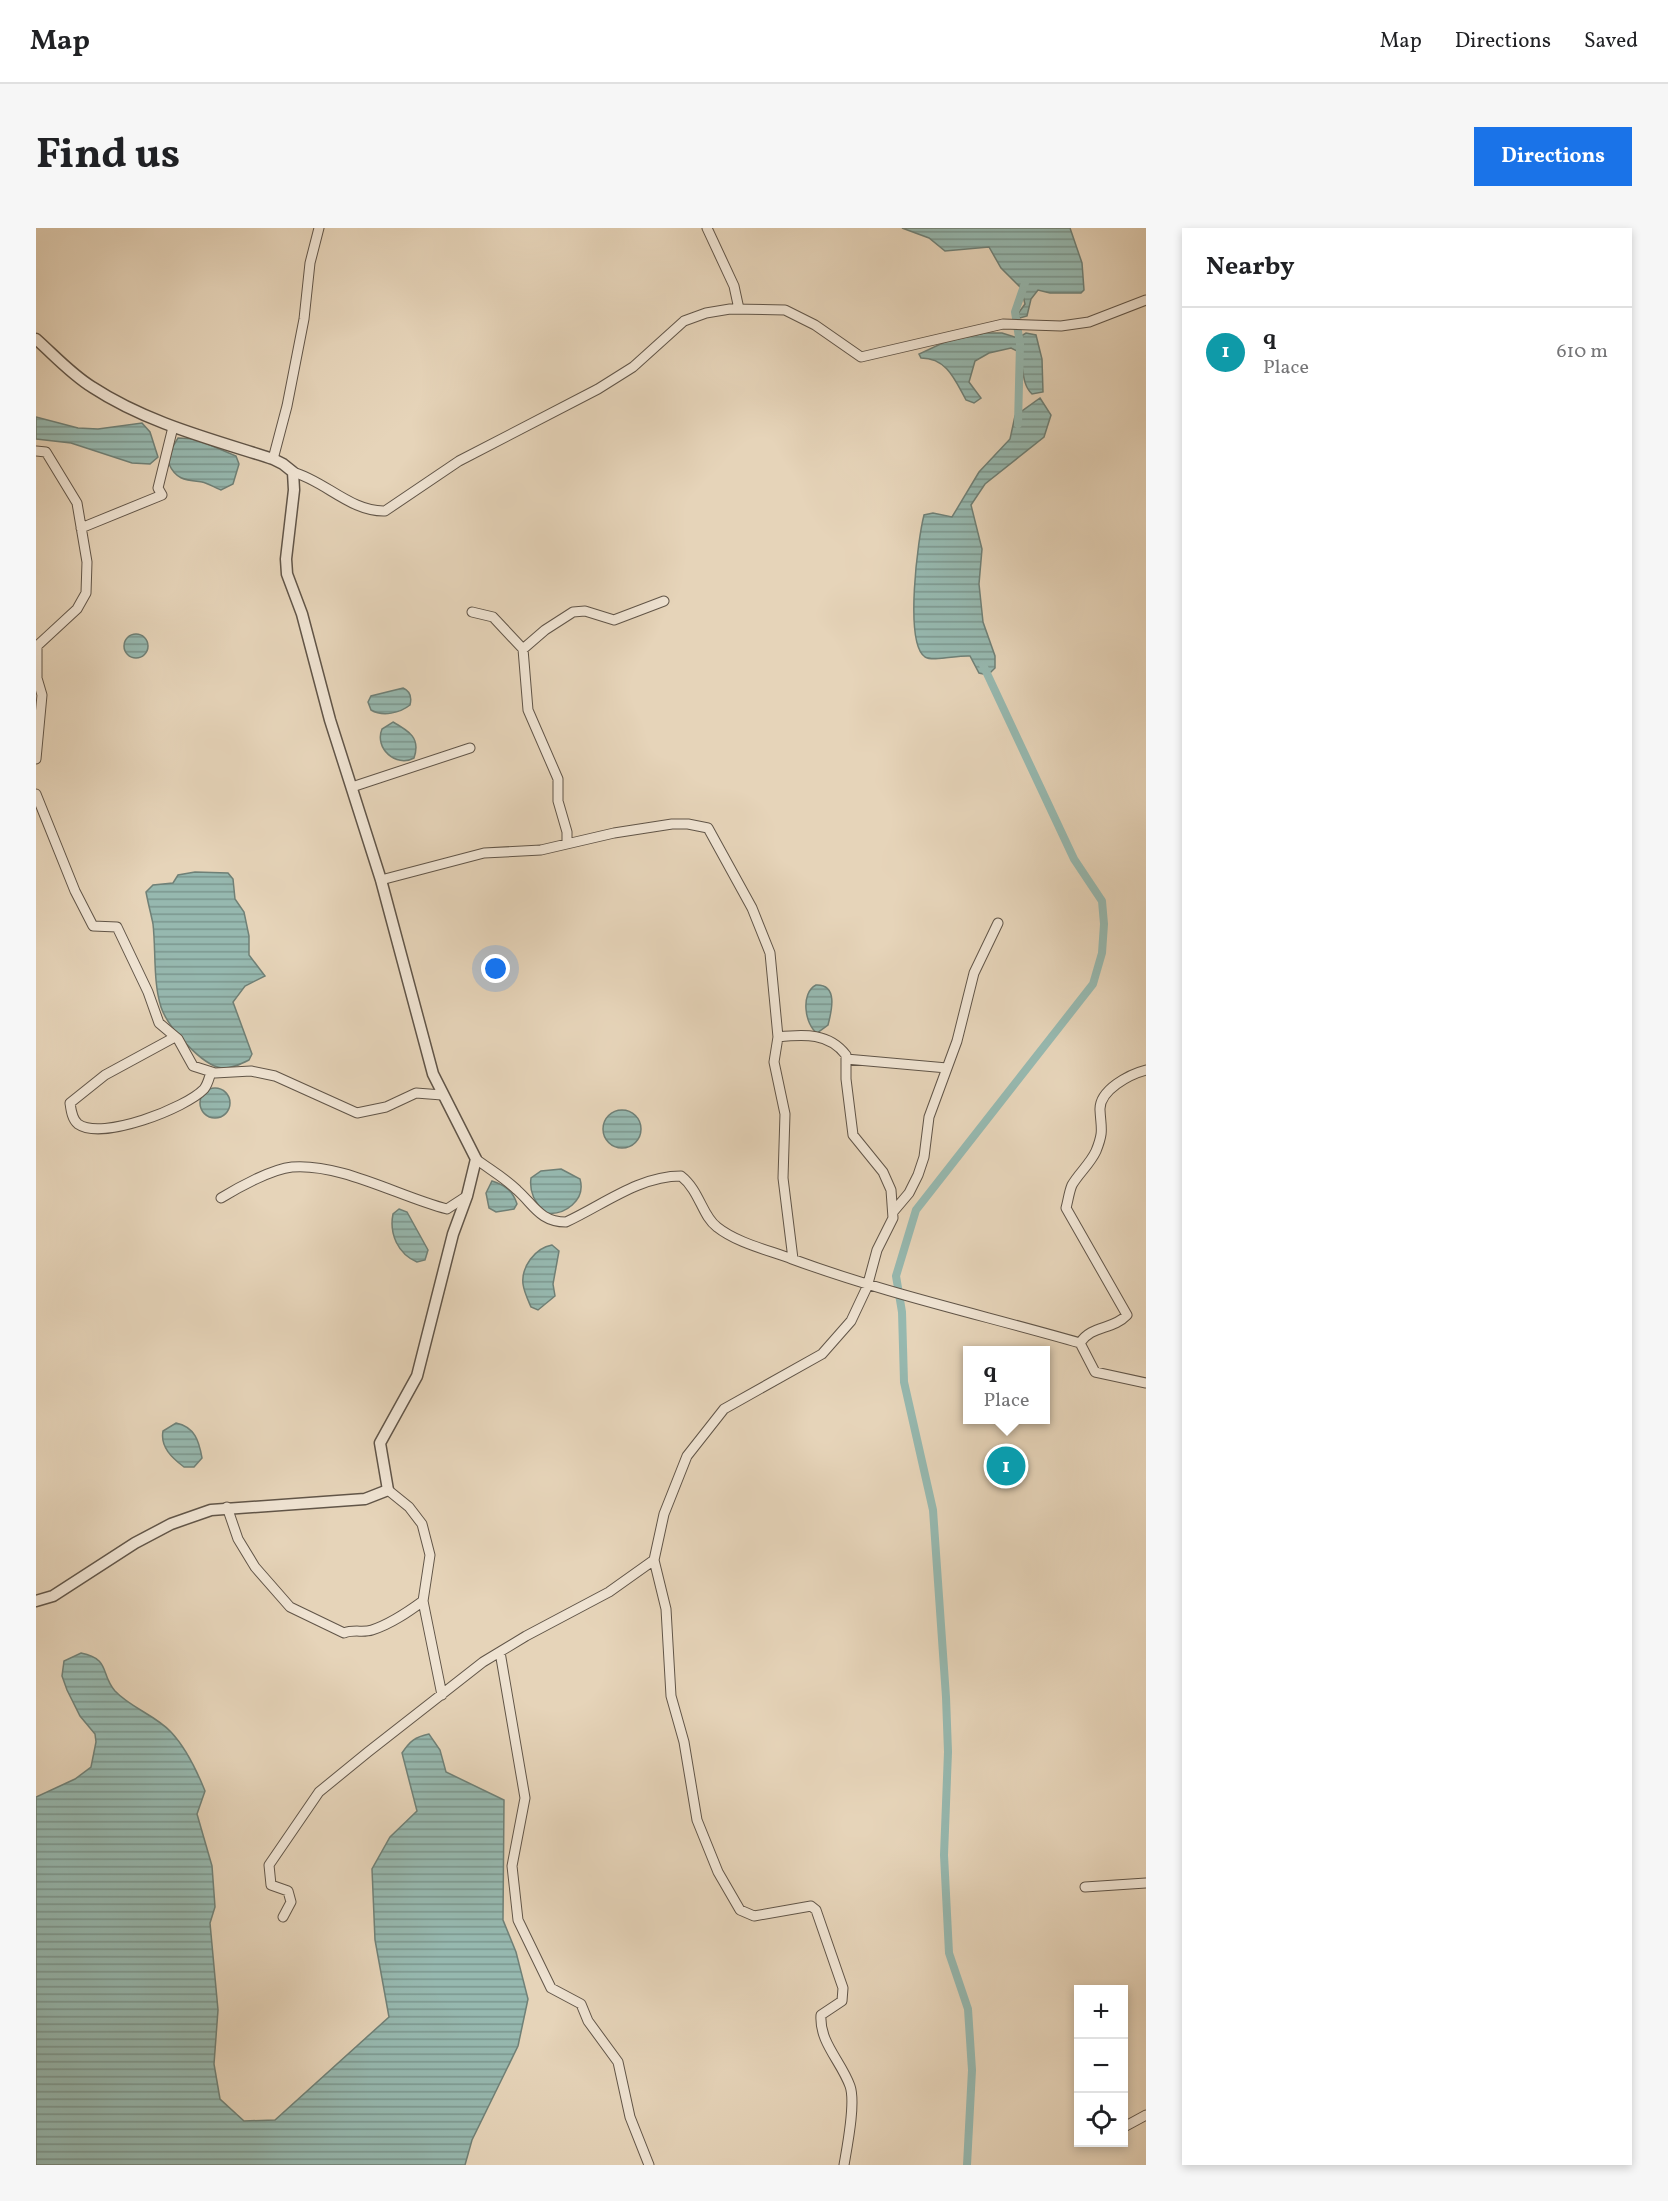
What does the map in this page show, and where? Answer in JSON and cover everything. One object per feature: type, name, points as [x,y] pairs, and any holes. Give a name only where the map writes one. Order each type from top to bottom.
[{"type":"street","points":[[273,459],[287,406],[304,319],[310,262],[319,228]]},
{"type":"street","points":[[707,228],[734,286],[739,309]]},
{"type":"street","points":[[36,339],[92,387],[173,427],[273,459],[292,472],[308,476],[357,505],[373,511],[385,511],[459,461],[576,402],[633,367],[684,321],[706,313],[739,309],[785,310],[815,325],[861,357],[1003,324],[1061,326],[1089,322],[1146,300]]},
{"type":"street","points":[[81,528],[111,518],[162,495],[158,488],[173,427]]},
{"type":"street","points":[[36,451],[46,452],[77,503],[87,562],[86,593],[77,609],[38,646],[37,678],[42,695],[36,759]]},
{"type":"street","points":[[292,472],[287,574],[381,880],[434,1074],[442,1095],[476,1159],[518,1190],[542,1217],[554,1222],[566,1222],[641,1184],[670,1176],[681,1176],[691,1184],[708,1217],[718,1229],[867,1287],[1080,1343],[1095,1372],[1146,1383]]},
{"type":"street","points":[[523,649],[545,630],[573,612],[585,611],[614,620],[664,601]]},
{"type":"street","points":[[472,612],[493,617],[523,649],[528,710],[558,779],[558,801],[567,832],[567,843]]},
{"type":"street","points":[[352,788],[470,748]]},
{"type":"street","points":[[37,800],[75,891],[93,926],[117,927],[148,992],[159,1023],[175,1036],[194,1066],[211,1072],[251,1071],[275,1076],[357,1113],[386,1107],[416,1093],[442,1095]]},
{"type":"street","points":[[381,880],[484,854],[541,850],[567,843],[672,824],[708,828],[752,908],[770,952],[778,1037],[774,1062],[785,1114],[783,1178],[793,1259]]},
{"type":"street","points":[[893,1212],[909,1192],[918,1175],[924,1157],[929,1117],[957,1041],[974,973],[998,923]]},
{"type":"street","points":[[175,1036],[85,1089],[70,1103],[72,1116],[78,1124],[94,1130],[122,1127],[178,1106],[204,1089],[211,1072]]},
{"type":"street","points":[[778,1037],[823,1037],[836,1042],[846,1055],[846,1079],[853,1135],[884,1172],[891,1190],[893,1218],[877,1250],[867,1287],[851,1321],[822,1353],[724,1409],[687,1456],[664,1514],[654,1560],[666,1609],[671,1696],[684,1742],[697,1820],[718,1872],[740,1910],[754,1916],[811,1906],[816,1910],[843,1988],[842,2001],[821,2015],[820,2031],[851,2087],[850,2129],[844,2165]]},
{"type":"street","points":[[846,1059],[947,1068]]},
{"type":"street","points":[[1080,1343],[1090,1331],[1121,1321],[1127,1315],[1066,1208],[1072,1187],[1095,1154],[1100,1140],[1104,1126],[1099,1108],[1105,1096],[1126,1077],[1146,1070]]},
{"type":"street","points":[[442,1695],[423,1601],[430,1555],[422,1524],[410,1507],[388,1490],[380,1443],[417,1376],[453,1234],[467,1196],[476,1159]]},
{"type":"street","points":[[221,1198],[278,1171],[300,1167],[331,1170],[447,1209],[467,1196]]},
{"type":"street","points":[[36,1601],[53,1596],[135,1543],[171,1524],[227,1507],[365,1499],[388,1490]]},
{"type":"street","points":[[227,1507],[238,1539],[255,1567],[290,1607],[331,1628],[344,1633],[353,1630],[369,1631],[381,1627],[423,1601]]},
{"type":"street","points":[[284,1917],[291,1902],[288,1891],[271,1885],[269,1865],[319,1792],[500,1652],[609,1592],[654,1560]]},
{"type":"street","points":[[500,1652],[525,1798],[512,1866],[518,1920],[551,1988],[581,2004],[588,2021],[618,2062],[630,2117],[649,2165]]},
{"type":"street","points":[[1085,1887],[1146,1884]]},
{"type":"street","points":[[1128,2125],[1146,2115]]},
{"type":"water","points":[[902,228],[1070,228],[1082,263],[1084,290],[1081,293],[1050,293],[1038,290],[1031,299],[1027,316],[1020,318],[1017,315],[1025,304],[1021,288],[1001,268],[989,247],[945,251],[929,238]]},
{"type":"water","points":[[985,333],[1002,333],[1018,338],[1026,333],[1036,335],[1042,359],[1043,392],[1032,394],[1028,390],[1019,352],[1011,348],[989,353],[975,361],[969,382],[981,398],[974,403],[966,400],[954,378],[944,366],[930,359],[921,358],[919,354],[947,341]]},
{"type":"water","points":[[1040,398],[1051,415],[1044,437],[985,484],[971,505],[982,549],[979,584],[983,622],[995,656],[995,668],[988,675],[979,673],[970,656],[934,659],[925,657],[919,648],[915,632],[914,612],[916,566],[924,515],[933,513],[952,517],[979,472],[1010,439],[1015,416]]},
{"type":"water","points":[[36,417],[78,428],[98,429],[142,423],[150,432],[158,457],[150,464],[132,463],[71,443],[36,439]]},
{"type":"water","points":[[178,438],[196,439],[236,456],[239,464],[233,484],[221,490],[178,476],[169,464],[170,451]]},
{"type":"water","points":[[136,634],[145,637],[148,646],[145,655],[136,658],[127,655],[124,646],[127,637]]},
{"type":"water","points":[[403,688],[411,697],[410,705],[406,708],[386,714],[371,710],[368,702],[371,696]]},
{"type":"water","points":[[393,722],[409,732],[415,740],[414,758],[400,760],[388,754],[384,749],[380,736],[382,729]]},
{"type":"water","points":[[195,872],[228,873],[233,879],[235,899],[244,912],[249,936],[249,955],[265,976],[245,986],[233,1002],[252,1054],[249,1060],[229,1068],[214,1066],[186,1044],[170,1024],[158,997],[153,924],[146,892],[153,885],[173,883],[178,875]]},
{"type":"water","points":[[816,985],[828,989],[832,999],[828,1025],[817,1033],[810,1023],[806,1009],[808,995]]},
{"type":"water","points":[[215,1088],[226,1092],[230,1103],[226,1114],[215,1118],[204,1114],[200,1103],[204,1092]]},
{"type":"water","points":[[622,1110],[635,1116],[641,1129],[635,1142],[622,1148],[609,1142],[603,1129],[609,1116]]},
{"type":"water","points":[[561,1169],[580,1179],[580,1194],[577,1200],[566,1209],[560,1212],[545,1213],[533,1197],[531,1178],[541,1171]]},
{"type":"water","points":[[492,1181],[511,1192],[517,1204],[514,1209],[496,1212],[489,1208],[486,1193]]},
{"type":"water","points":[[399,1209],[407,1212],[428,1250],[425,1260],[417,1262],[410,1258],[396,1242],[392,1221],[393,1214]]},
{"type":"water","points":[[552,1245],[559,1251],[553,1284],[555,1296],[538,1310],[531,1307],[525,1293],[524,1271],[535,1254]]},
{"type":"water","points":[[176,1423],[188,1428],[195,1436],[202,1458],[194,1467],[184,1467],[171,1456],[165,1447],[163,1431]]},
{"type":"water","points":[[81,1653],[101,1663],[110,1685],[121,1697],[171,1732],[191,1760],[205,1791],[197,1814],[212,1866],[215,1907],[210,1923],[218,2010],[214,2064],[220,2099],[244,2121],[275,2120],[389,2017],[375,1940],[372,1869],[390,1837],[417,1811],[402,1753],[408,1745],[416,1738],[429,1734],[440,1750],[446,1772],[504,1800],[503,1920],[516,1952],[528,1999],[518,2046],[472,2140],[465,2165],[36,2165],[36,1797],[75,1779],[91,1767],[96,1742],[95,1734],[80,1716],[62,1676],[64,1661]]},
{"type":"waterway","points":[[1018,424],[1020,344],[1015,312],[1025,283]]},
{"type":"waterway","points":[[967,2165],[972,2070],[968,2009],[949,1953],[944,1855],[948,1752],[933,1510],[904,1382],[902,1312],[896,1276],[916,1210],[1093,984],[1102,953],[1104,924],[1102,901],[1074,859],[983,665]]},
{"type":"place","name":"q","points":[[1006,1466]]}]
